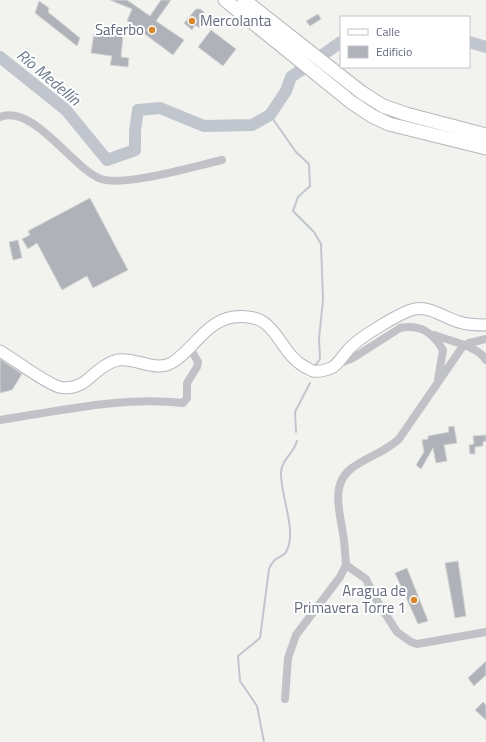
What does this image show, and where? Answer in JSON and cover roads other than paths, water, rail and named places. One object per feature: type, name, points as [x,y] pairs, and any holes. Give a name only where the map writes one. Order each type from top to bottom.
[{"type":"highway","points":[[225,0],[292,46],[344,79],[372,100],[393,110],[486,134]]},
{"type":"highway","points":[[244,0],[336,89],[363,110],[389,124],[486,148]]},
{"type":"main road","points":[[0,350],[59,387],[68,388],[76,387],[84,382],[108,363],[124,360],[159,367],[168,365],[190,348],[215,324],[233,317],[245,316],[264,322],[274,330],[297,363],[312,371],[321,371],[333,366],[352,345],[417,307],[436,312],[459,322],[474,325],[486,325]]},
{"type":"street","points":[[0,117],[7,114],[23,118],[44,133],[97,177],[115,181],[165,174],[222,160]]},
{"type":"street","points":[[333,366],[352,358],[400,328],[420,327],[431,334],[463,346],[474,348],[485,355]]},
{"type":"street","points":[[431,334],[443,350],[437,385]]},
{"type":"street","points":[[285,700],[288,658],[296,635],[340,577],[346,565],[339,512],[338,490],[345,473],[352,467],[390,447],[399,439],[463,346],[486,339]]},
{"type":"street","points":[[0,420],[108,404],[155,402],[183,403],[187,398],[187,383],[197,367],[198,362],[190,348]]},
{"type":"street","points":[[346,565],[366,579],[374,596],[397,632],[410,642],[417,644],[486,632]]},
{"type":"waterway","name":"Río Medellín","points":[[470,42],[486,47]]},
{"type":"waterway","name":"Río Medellín","points":[[0,57],[66,110],[107,160],[135,150],[135,131],[138,110],[160,108],[204,126],[252,125],[270,115],[286,91],[291,77],[340,43]]},
{"type":"waterway","points":[[270,115],[296,152],[309,164],[310,186],[298,197],[293,211],[314,232],[321,244],[323,300],[319,339],[320,359],[314,367]]},
{"type":"waterway","points":[[296,432],[295,412],[310,383]]},
{"type":"waterway","points":[[264,742],[257,706],[240,681],[238,656],[260,638],[269,569],[275,560],[286,552],[289,544],[290,534],[288,513],[281,482],[281,473],[283,464],[297,441]]},
{"type":"place","name":"Mercolanta","points":[[192,21]]},
{"type":"place","name":"Saferbo","points":[[152,30]]},
{"type":"place","name":"Aragua de Primavera Torre 1","points":[[414,600]]}]
